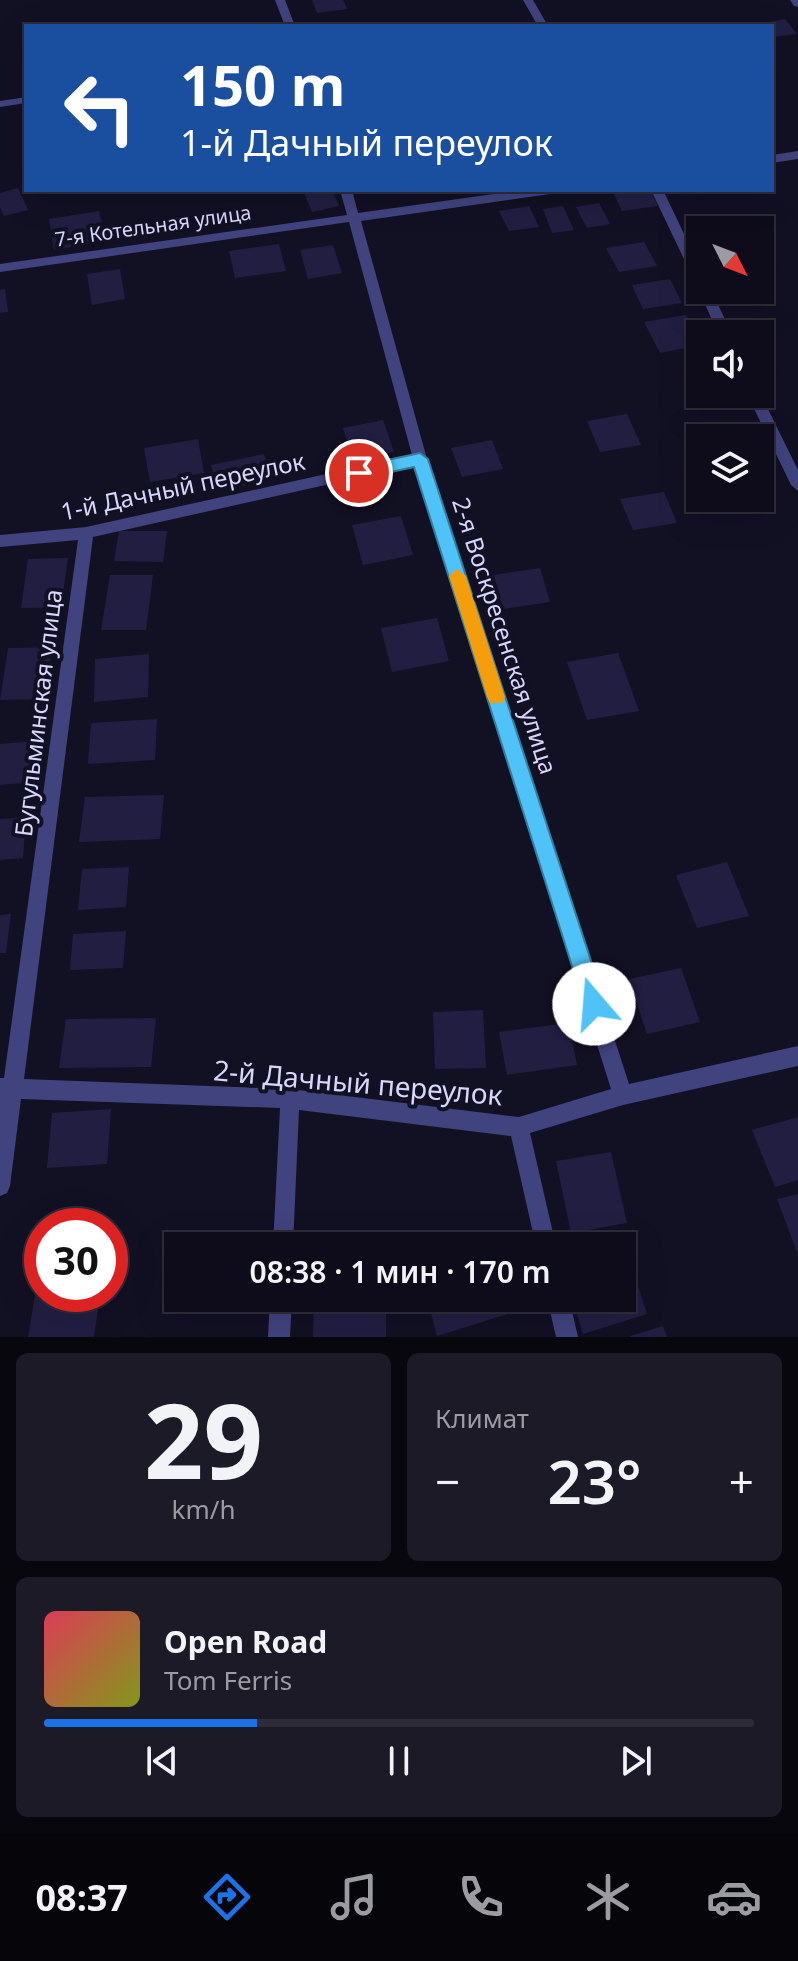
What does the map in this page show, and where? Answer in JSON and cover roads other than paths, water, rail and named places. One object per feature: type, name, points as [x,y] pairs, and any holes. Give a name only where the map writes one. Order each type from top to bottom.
[{"type":"street","points":[[280,0],[289,24]]},
{"type":"street","points":[[528,0],[542,24]]},
{"type":"street","points":[[0,104],[24,100]]},
{"type":"street","points":[[774,159],[798,155]]},
{"type":"street","name":"2-я Воскресенская улица","points":[[347,192],[420,459],[623,1095]]},
{"type":"street","name":"7-я Котельная улица","points":[[0,268],[536,192]]},
{"type":"street","points":[[658,192],[686,251]]},
{"type":"street","points":[[761,408],[798,485]]},
{"type":"street","name":"1-й Дачный переулок","points":[[0,541],[86,533],[420,459]]},
{"type":"street","name":"Бугульминская улица","points":[[0,1186],[7,1089],[86,533]]},
{"type":"street","name":"2-й Дачный переулок","points":[[7,1089],[290,1099],[519,1127],[623,1095],[798,1056]]},
{"type":"street","points":[[284,1232],[290,1099]]},
{"type":"street","points":[[519,1127],[543,1232]]},
{"type":"street","points":[[279,1337],[280,1312]]},
{"type":"street","points":[[561,1312],[567,1337]]}]
